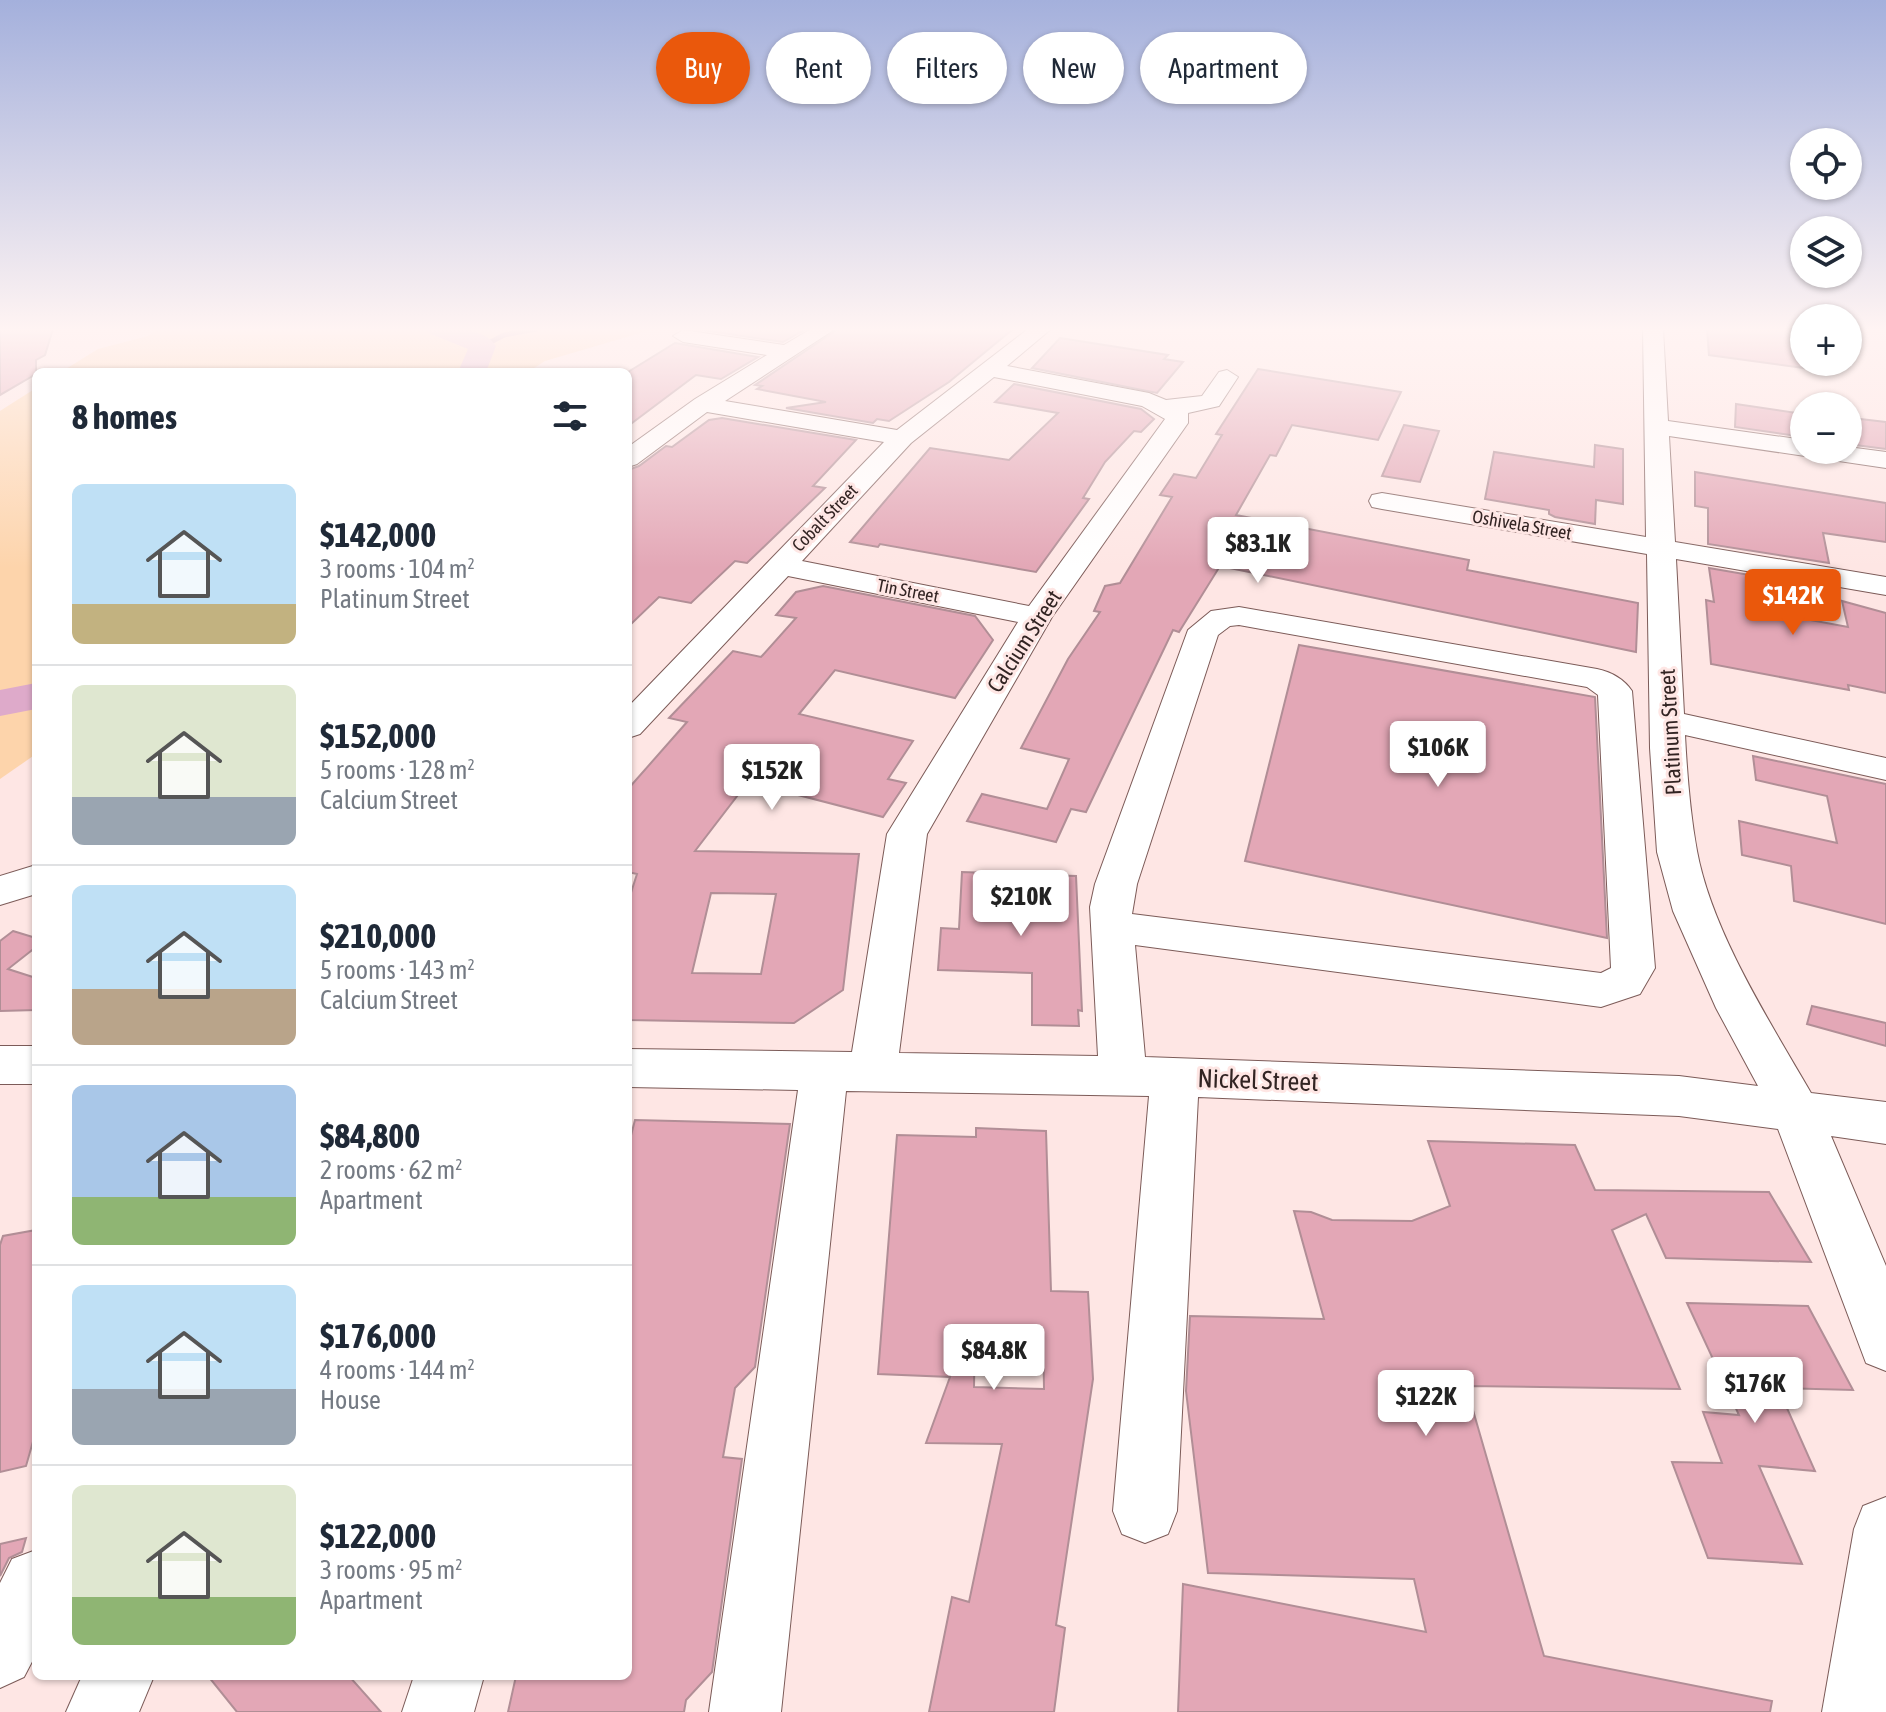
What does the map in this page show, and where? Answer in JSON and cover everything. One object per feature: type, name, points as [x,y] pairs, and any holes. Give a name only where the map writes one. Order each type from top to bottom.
[{"type":"street","points":[[632,456],[696,409]]},
{"type":"street","points":[[732,409],[902,438]]},
{"type":"street","name":"Cobalt Street","points":[[632,723],[902,438],[941,409]]},
{"type":"street","name":"Calcium Street","points":[[745,1712],[848,1073],[907,834],[1046,606],[1176,423],[1178,416],[1169,409]]},
{"type":"street","name":"Platinum Street","points":[[1657,409],[1677,852],[1694,911],[1739,1008],[1795,1109],[1849,1240],[1886,1343]]},
{"type":"street","points":[[1658,427],[1790,446]]},
{"type":"street","points":[[1862,456],[1886,460]]},
{"type":"street","name":"Oshivela Street","points":[[1382,501],[1886,586]]},
{"type":"street","name":"Tin Street","points":[[788,556],[1046,606]]},
{"type":"street","points":[[1112,927],[1601,990],[1624,985],[1632,975],[1634,961],[1615,691],[1597,679],[1239,616],[1212,622],[1204,630],[1116,884],[1111,907],[1112,927],[1149,1076],[1145,1511]]},
{"type":"street","points":[[1669,721],[1886,769]]},
{"type":"street","points":[[0,891],[32,880]]},
{"type":"street","points":[[0,1065],[32,1065]]},
{"type":"street","name":"Nickel Street","points":[[632,1068],[1149,1076],[1679,1096],[1886,1123]]},
{"type":"street","points":[[1858,1712],[1886,1529]]},
{"type":"street","points":[[0,1653],[32,1591]]},
{"type":"street","points":[[102,1712],[117,1680]]},
{"type":"street","points":[[438,1712],[448,1680]]},
{"type":"shaded area","points":[[32,409],[32,757],[0,779],[0,411]]},
{"type":"building","points":[[632,409],[651,409],[632,423]]},
{"type":"building","points":[[791,409],[908,409],[889,421],[877,419],[873,423]]},
{"type":"building","points":[[1034,409],[1140,409],[1154,419],[1141,432],[1134,431],[1105,462],[1083,498],[1089,499],[1036,572],[880,544],[878,547],[850,542],[930,448],[1009,460],[1058,413]]},
{"type":"building","points":[[1232,409],[1393,409],[1378,440],[1292,425],[1276,456],[1270,455],[1236,515],[1469,560],[1467,570],[1638,603],[1636,652],[1220,566],[1179,632],[1173,630],[1086,812],[1071,809],[1056,842],[967,821],[982,794],[1047,809],[1069,759],[1021,748],[1068,659],[1100,612],[1094,611],[1105,586],[1120,583],[1172,497],[1160,495],[1174,474],[1196,478],[1222,435],[1216,434]]},
{"type":"building","points":[[1736,409],[1790,412],[1790,435],[1735,427]]},
{"type":"building","points":[[722,418],[856,440],[813,486],[825,488],[747,563],[735,561],[691,603],[659,597],[632,623],[632,469],[666,446],[672,447],[709,420]]},
{"type":"building","points":[[1862,419],[1886,422],[1886,449],[1862,446]]},
{"type":"building","points":[[1404,425],[1439,431],[1420,482],[1382,476]]},
{"type":"building","points":[[1595,445],[1623,449],[1623,504],[1596,500],[1595,524],[1555,517],[1549,514],[1549,510],[1485,499],[1494,452],[1594,467]]},
{"type":"building","points":[[1695,472],[1886,503],[1886,542],[1823,533],[1829,563],[1708,544],[1708,508],[1695,506]]},
{"type":"building","points":[[1709,568],[1784,581],[1783,615],[1848,627],[1842,601],[1886,613],[1886,693],[1848,685],[1849,690],[1711,664],[1706,600],[1714,602]]},
{"type":"building","points":[[823,586],[975,616],[993,640],[955,698],[835,670],[799,714],[913,741],[888,779],[906,783],[883,817],[748,782],[695,851],[859,854],[843,990],[794,1023],[632,1020],[632,890],[637,874],[632,873],[632,784],[687,722],[669,718],[733,651],[761,657],[796,618],[776,615],[796,592]],"holes":[[[711,893],[776,894],[761,974],[692,973]]]},
{"type":"building","points":[[1299,645],[1595,697],[1607,938],[1245,861]]},
{"type":"building","points":[[1753,756],[1886,784],[1886,924],[1794,901],[1791,866],[1742,855],[1739,821],[1837,843],[1827,796],[1756,780]]},
{"type":"building","points":[[962,872],[1076,876],[1082,1011],[1078,1010],[1079,1026],[1032,1025],[1032,973],[938,970],[941,928],[959,929]]},
{"type":"building","points":[[13,931],[32,937],[32,950],[8,969],[32,977],[32,1010],[0,1011],[0,941]]},
{"type":"building","points":[[1812,1006],[1886,1023],[1886,1046],[1807,1024]]},
{"type":"building","points":[[635,1120],[790,1124],[755,1367],[735,1388],[723,1457],[742,1459],[712,1672],[686,1700],[684,1712],[508,1712],[515,1680],[632,1680],[632,1132]]},
{"type":"building","points":[[976,1128],[1046,1131],[1051,1291],[1088,1292],[1093,1379],[1056,1625],[1065,1628],[1054,1712],[929,1712],[952,1597],[969,1602],[1002,1444],[926,1443],[950,1377],[878,1374],[897,1135],[976,1137]],"holes":[[[975,1326],[1043,1329],[1044,1389],[974,1387]]]},
{"type":"building","points":[[1428,1141],[1575,1145],[1595,1190],[1769,1192],[1811,1262],[1666,1258],[1646,1214],[1612,1230],[1680,1389],[1466,1386],[1544,1656],[1772,1701],[1770,1712],[1178,1712],[1183,1584],[1426,1632],[1414,1579],[1208,1573],[1186,1391],[1190,1316],[1324,1319],[1294,1211],[1311,1212],[1332,1220],[1412,1221],[1450,1206]]},
{"type":"building","points":[[32,1231],[32,1445],[26,1466],[0,1472],[0,1245],[3,1236]]},
{"type":"building","points":[[1687,1303],[1808,1306],[1853,1390],[1778,1388],[1815,1471],[1759,1466],[1802,1564],[1708,1558],[1672,1462],[1722,1463],[1703,1412],[1739,1415]]},
{"type":"building","points":[[26,1538],[22,1552],[9,1558],[0,1576],[0,1544]]},
{"type":"building","points":[[211,1680],[353,1680],[381,1712],[237,1712]]},
{"type":"waterway","points":[[0,703],[32,697]]}]
